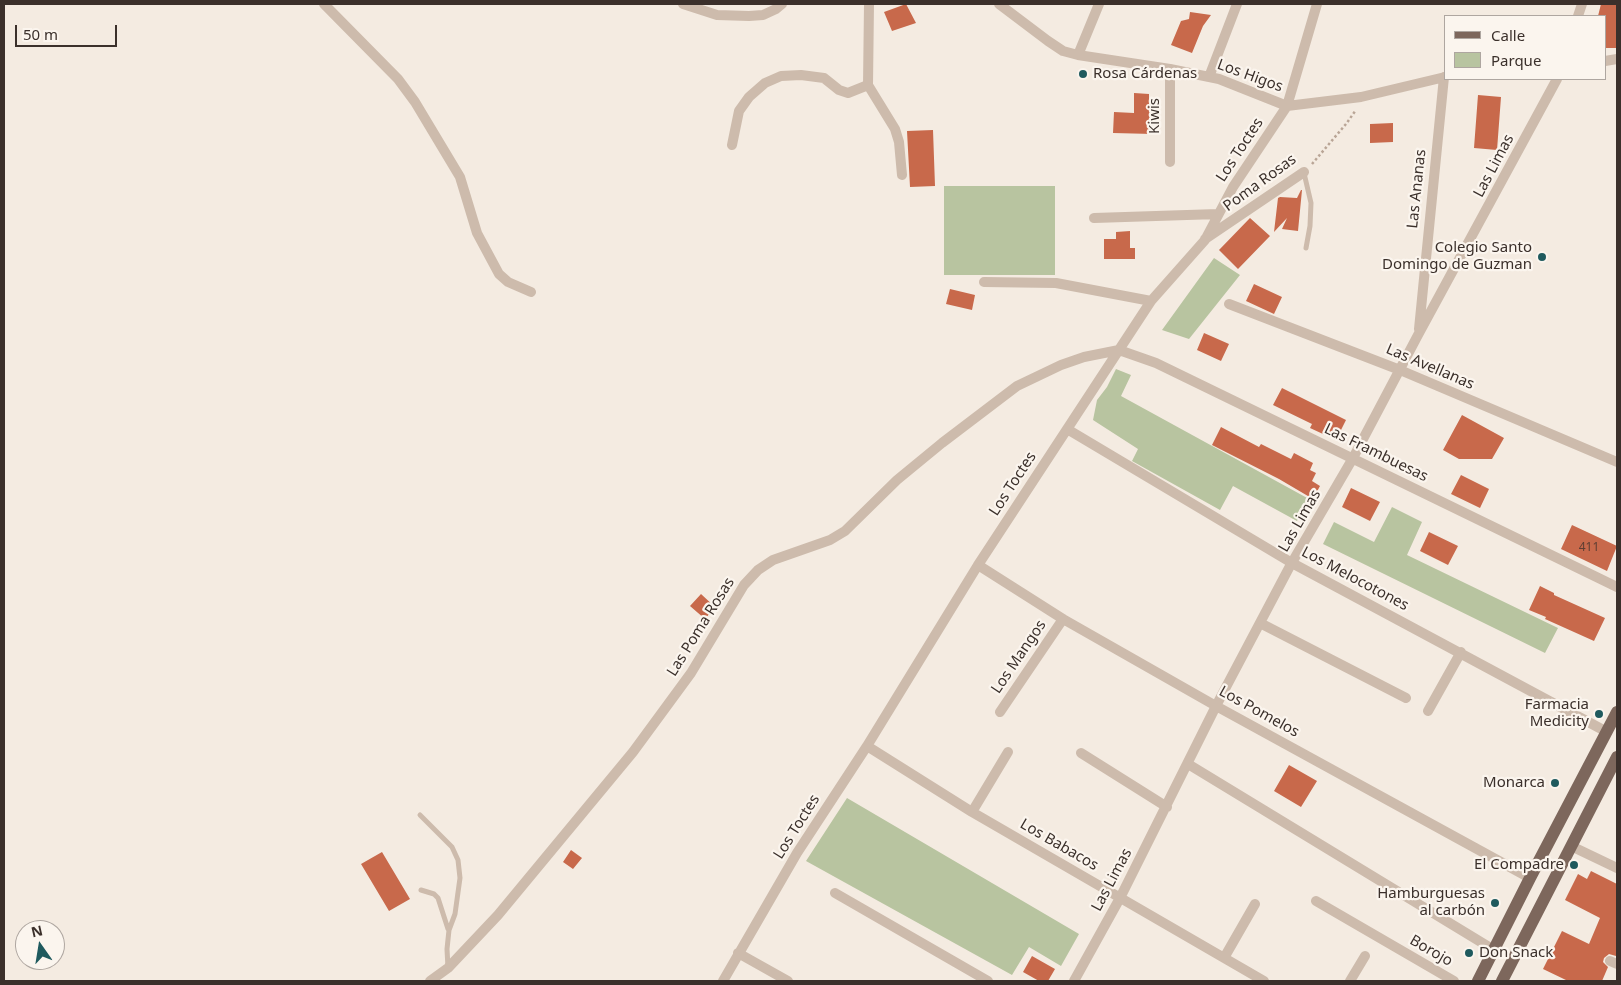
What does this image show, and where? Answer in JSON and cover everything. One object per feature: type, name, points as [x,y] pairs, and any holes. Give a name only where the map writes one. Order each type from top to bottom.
[{"type":"main road","points":[[1478,981],[1617,712]]},
{"type":"main road","points":[[1502,981],[1617,757]]},
{"type":"street","points":[[324,4],[398,79],[460,177],[477,234],[499,274],[508,282],[531,292]]},
{"type":"street","points":[[683,4],[717,15],[749,16],[763,14],[776,9],[782,4]]},
{"type":"street","points":[[869,4],[868,85],[895,129],[899,142],[902,175]]},
{"type":"street","name":"Los Higos","points":[[999,4],[1048,42],[1063,51],[1219,79],[1287,106],[1361,97],[1444,77]]},
{"type":"street","points":[[1078,55],[1099,4]]},
{"type":"street","points":[[1209,77],[1237,4]]},
{"type":"street","name":"Los Toctes","points":[[723,981],[797,853],[867,746],[978,564],[1151,301],[1204,240],[1233,187],[1287,106],[1317,4]]},
{"type":"street","name":"Kiwis","points":[[1170,69],[1170,162]]},
{"type":"street","points":[[732,145],[739,111],[749,96],[765,83],[781,76],[801,75],[824,78],[839,90],[848,94],[868,85]]},
{"type":"street","name":"Las Ananas","points":[[1418,335],[1445,80]]},
{"type":"street","name":"Las Limas","points":[[1074,981],[1120,898],[1260,622],[1292,563],[1354,458],[1418,335],[1556,80]]},
{"type":"street","name":"Poma Rosas","points":[[1204,240],[1304,172]]},
{"type":"street","points":[[1094,218],[1218,214]]},
{"type":"street","points":[[984,282],[1056,283],[1151,301]]},
{"type":"street","name":"Las Avellanas","points":[[1229,304],[1400,370],[1617,462]]},
{"type":"street","name":"Las Frambuesas","points":[[1120,350],[1156,363],[1617,587]]},
{"type":"street","name":"Las Poma Rosas","points":[[430,981],[448,968],[498,915],[633,752],[691,673],[744,585],[758,570],[773,560],[830,540],[845,531],[898,480],[942,443],[1016,386],[1061,365],[1084,357],[1120,350]]},
{"type":"street","name":"Los Melocotones","points":[[1067,429],[1292,563],[1607,732]]},
{"type":"street","name":"Los Pomelos","points":[[978,564],[1063,619],[1216,706],[1530,878]]},
{"type":"street","name":"Los Mangos","points":[[1000,712],[1063,619]]},
{"type":"street","points":[[1260,622],[1406,698]]},
{"type":"street","points":[[1428,711],[1461,652]]},
{"type":"street","name":"Los Babacos","points":[[867,746],[972,812],[1264,981]]},
{"type":"street","points":[[972,812],[1008,752]]},
{"type":"street","points":[[1080,753],[1167,807]]},
{"type":"street","points":[[1188,764],[1494,950]]},
{"type":"street","points":[[1571,846],[1617,868]]},
{"type":"street","points":[[835,894],[988,981]]},
{"type":"street","name":"Borojo","points":[[1316,901],[1454,981]]},
{"type":"street","points":[[1224,958],[1255,904]]},
{"type":"street","points":[[738,953],[788,981]]},
{"type":"street","points":[[1350,981],[1365,956]]},
{"type":"lane","points":[[1304,172],[1311,204],[1306,248]]},
{"type":"lane","points":[[420,815],[452,846],[458,860],[460,878],[455,914],[449,930],[448,968]]},
{"type":"lane","points":[[421,890],[434,894],[438,898],[449,930]]},
{"type":"path","name":"Poma Rosas","points":[[1304,172],[1346,124],[1356,110],[1361,97]]},
{"type":"green space","points":[[944,186],[1055,186],[1055,275],[944,275]]},
{"type":"green space","points":[[1214,258],[1240,275],[1189,339],[1162,330]]},
{"type":"green space","points":[[1116,369],[1131,375],[1121,396],[1309,499],[1297,521],[1233,486],[1220,510],[1132,461],[1138,449],[1093,420],[1097,400],[1107,387]]},
{"type":"green space","points":[[1392,507],[1422,522],[1407,555],[1558,628],[1545,653],[1323,544],[1334,522],[1374,542]]},
{"type":"green space","points":[[847,798],[1079,934],[1061,966],[1029,947],[1012,975],[806,861]]},
{"type":"building","points":[[906,4],[916,23],[892,31],[884,12]]},
{"type":"building","points":[[1601,4],[1617,4],[1617,48],[1606,48],[1606,15],[1598,15]]},
{"type":"building","points":[[1190,12],[1211,15],[1203,26],[1192,53],[1171,45],[1181,21],[1189,19]]},
{"type":"building","points":[[1134,93],[1149,94],[1149,111],[1153,113],[1153,134],[1113,133],[1114,112],[1134,113]]},
{"type":"building","points":[[1478,95],[1501,97],[1497,150],[1474,148]]},
{"type":"building","points":[[1393,123],[1393,142],[1370,143],[1370,124]]},
{"type":"building","points":[[933,130],[935,186],[910,187],[907,131]]},
{"type":"building","points":[[1301,190],[1298,231],[1282,229],[1287,218],[1274,232],[1278,198],[1297,198]]},
{"type":"building","points":[[1250,218],[1270,236],[1238,269],[1219,250]]},
{"type":"building","points":[[1130,231],[1130,248],[1135,248],[1135,259],[1104,259],[1104,239],[1116,239],[1116,232]]},
{"type":"building","points":[[1254,284],[1282,297],[1274,314],[1246,301]]},
{"type":"building","points":[[950,289],[975,295],[972,310],[946,304]]},
{"type":"building","points":[[1204,333],[1229,344],[1221,361],[1197,350]]},
{"type":"building","points":[[1282,388],[1346,420],[1336,440],[1310,428],[1312,424],[1273,405]]},
{"type":"building","points":[[1462,415],[1504,438],[1492,459],[1459,459],[1443,450]]},
{"type":"building","points":[[1221,427],[1259,447],[1261,444],[1291,459],[1294,453],[1313,463],[1310,470],[1316,473],[1312,481],[1320,486],[1313,499],[1279,479],[1212,445]]},
{"type":"building","points":[[1461,475],[1489,489],[1480,508],[1451,494]]},
{"type":"building","points":[[1351,488],[1380,502],[1370,521],[1342,507]]},
{"type":"building","points":[[1572,525],[1617,546],[1607,571],[1561,549]]},
{"type":"building","points":[[1429,532],[1458,546],[1448,565],[1420,551]]},
{"type":"building","points":[[1540,586],[1554,593],[1554,595],[1605,618],[1594,641],[1529,610]]},
{"type":"building","points":[[701,594],[715,607],[705,619],[690,606]]},
{"type":"building","points":[[1289,765],[1317,781],[1301,807],[1274,791]]},
{"type":"building","points":[[571,850],[582,858],[573,869],[563,862]]},
{"type":"building","points":[[382,852],[410,899],[389,911],[361,864]]},
{"type":"building","points":[[1591,871],[1617,884],[1617,954],[1616,956],[1609,954],[1604,958],[1603,962],[1608,967],[1602,981],[1568,981],[1543,969],[1562,931],[1589,944],[1600,918],[1565,900],[1578,874],[1587,879]]},
{"type":"building","points":[[1032,956],[1055,969],[1048,981],[1039,981],[1023,972]]},
{"type":"place","name":"Rosa Cárdenas","points":[[1083,74]]},
{"type":"place","name":"Colegio Santo Domingo de Guzman","points":[[1542,257]]},
{"type":"place","name":"Farmacia Medicity","points":[[1599,714]]},
{"type":"place","name":"Monarca","points":[[1555,783]]},
{"type":"place","name":"El Compadre","points":[[1574,865]]},
{"type":"place","name":"Hamburguesas al carbón","points":[[1495,903]]},
{"type":"place","name":"Don Snack","points":[[1469,953]]}]
